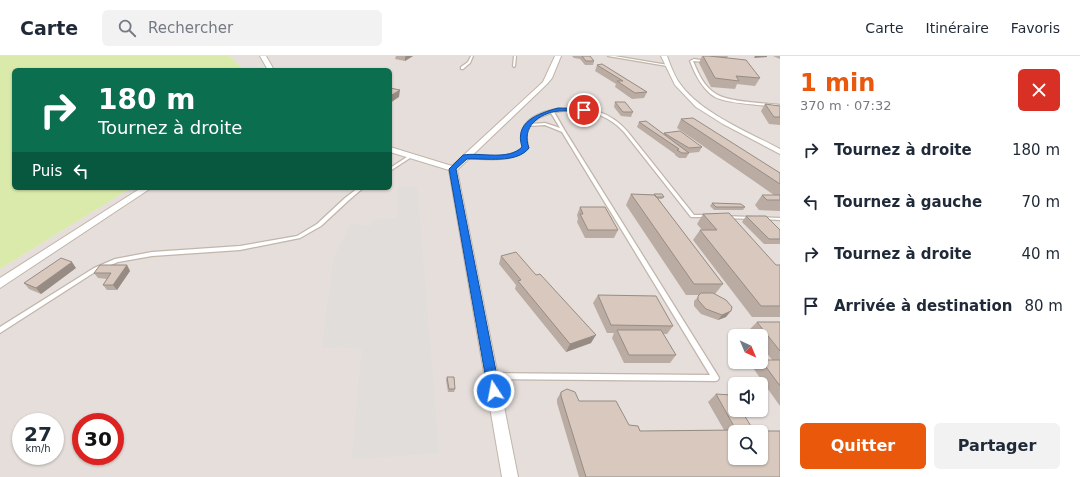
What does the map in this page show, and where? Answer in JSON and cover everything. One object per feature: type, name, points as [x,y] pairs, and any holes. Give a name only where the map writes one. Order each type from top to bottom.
[{"type":"street","points":[[263,56],[270,68]]},
{"type":"street","points":[[453,169],[545,84],[550,78],[558,56]]},
{"type":"street","points":[[664,56],[667,65],[678,84],[698,103],[730,125],[780,152]]},
{"type":"street","points":[[392,150],[453,169]]},
{"type":"street","points":[[453,169],[510,477]]},
{"type":"street","points":[[0,284],[144,190]]},
{"type":"lane","points":[[462,68],[469,62],[472,56]]},
{"type":"lane","points":[[514,66],[515,56]]},
{"type":"lane","points":[[609,56],[667,65]]},
{"type":"lane","points":[[710,61],[694,60],[691,62],[700,78],[716,96],[726,99],[780,106]]},
{"type":"lane","points":[[466,157],[504,156],[521,152],[526,148],[523,134],[527,125],[538,117],[552,111],[566,109],[584,110],[614,120],[692,216],[780,219]]},
{"type":"lane","points":[[491,376],[716,378],[552,111]]},
{"type":"lane","points":[[527,125],[545,124],[563,131]]},
{"type":"lane","points":[[392,169],[411,156]]},
{"type":"lane","points":[[0,330],[96,269],[117,260],[144,255],[240,248],[298,237],[319,225],[347,199],[359,190]]},
{"type":"shaded area","points":[[230,56],[780,56],[780,477],[0,477],[0,269],[128,190],[392,190],[392,68],[242,68]]},
{"type":"shaded area","points":[[401,186],[417,187],[439,453],[352,459],[362,349],[342,347],[322,348],[334,257],[351,224],[370,226],[373,220],[397,218],[397,191]]},
{"type":"green space","points":[[0,56],[230,56],[242,68],[12,68],[12,190],[128,190],[0,269]]},
{"type":"building","points":[[582,56],[590,56],[594,61],[586,61]]},
{"type":"building","points":[[703,56],[746,60],[760,78],[736,76],[739,81],[715,78]]},
{"type":"building","points":[[602,64],[647,92],[635,93],[617,81],[623,81],[597,65]]},
{"type":"building","points":[[392,88],[400,90],[392,95]]},
{"type":"building","points":[[615,102],[625,102],[633,112],[623,112]]},
{"type":"building","points":[[765,104],[780,106],[780,117],[774,117]]},
{"type":"building","points":[[693,118],[780,173],[780,184],[681,119]]},
{"type":"building","points":[[646,121],[689,153],[682,153],[677,150],[679,149],[639,122]]},
{"type":"building","points":[[680,131],[702,147],[689,148],[664,133]]},
{"type":"building","points":[[631,194],[655,195],[723,284],[694,284]]},
{"type":"building","points":[[654,194],[662,194],[664,197],[656,197]]},
{"type":"building","points":[[762,195],[780,195],[780,200],[767,200]]},
{"type":"building","points":[[712,203],[741,204],[745,207],[716,207]]},
{"type":"building","points":[[580,207],[605,207],[618,230],[588,230],[580,214],[583,214]]},
{"type":"building","points":[[729,213],[776,265],[780,265],[780,306],[761,306],[700,230],[717,230],[703,214]]},
{"type":"building","points":[[746,216],[766,216],[780,230],[780,239],[769,239]]},
{"type":"building","points":[[516,252],[536,275],[540,274],[596,335],[570,344],[518,281],[521,280],[501,256]]},
{"type":"building","points":[[61,258],[72,262],[36,288],[24,283]]},
{"type":"building","points":[[100,265],[127,265],[113,285],[103,285],[111,273],[94,273]]},
{"type":"building","points":[[701,293],[713,293],[726,300],[732,307],[731,311],[722,315],[706,309],[698,300],[698,296]]},
{"type":"building","points":[[598,295],[656,296],[673,326],[611,325]]},
{"type":"building","points":[[757,322],[780,322],[780,351],[768,336],[768,329],[763,329]]},
{"type":"building","points":[[617,330],[661,330],[676,355],[629,355]]},
{"type":"building","points":[[768,360],[780,360],[780,386],[768,369]]},
{"type":"building","points":[[447,377],[454,377],[455,389],[449,389]]},
{"type":"building","points":[[567,389],[575,392],[579,401],[616,401],[629,425],[638,426],[640,431],[728,430],[728,465],[768,465],[768,431],[780,431],[780,477],[586,477],[561,392]]},
{"type":"building","points":[[716,394],[728,395],[728,416]]},
{"type":"building","points":[[729,417],[745,417],[750,425],[733,425]]},
{"type":"route","points":[[494,391],[453,169],[466,157],[508,156],[518,154],[523,151],[526,148],[523,139],[524,130],[529,123],[541,115],[558,110],[584,110]]}]
